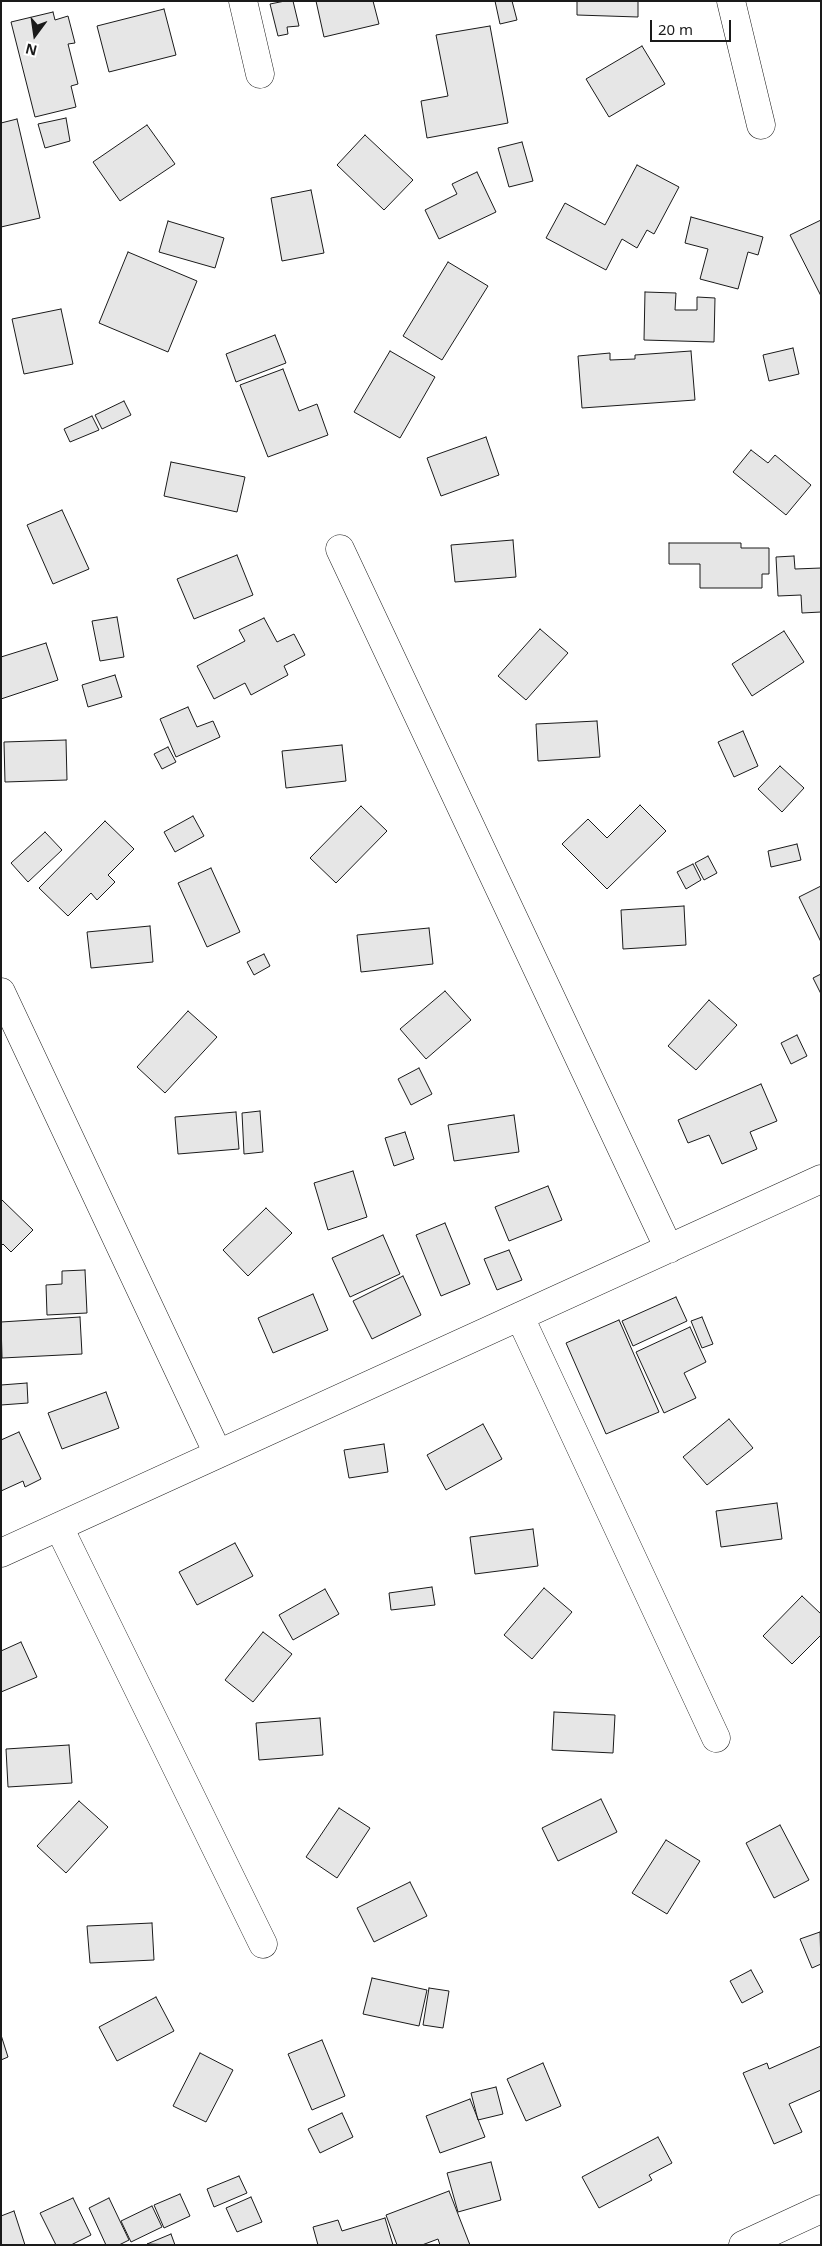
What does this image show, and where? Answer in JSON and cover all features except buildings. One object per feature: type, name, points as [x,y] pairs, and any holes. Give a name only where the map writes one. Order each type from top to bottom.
[{"type":"street","points":[[243,1],[260,74]]},
{"type":"street","points":[[731,1],[761,124]]},
{"type":"street","points":[[340,549],[668,1249]]},
{"type":"street","points":[[1,992],[218,1454]]},
{"type":"street","points":[[1,1552],[821,1179]]},
{"type":"street","points":[[520,1317],[716,1738]]},
{"type":"street","points":[[59,1527],[263,1944]]},
{"type":"street","points":[[743,2245],[821,2210]]}]
